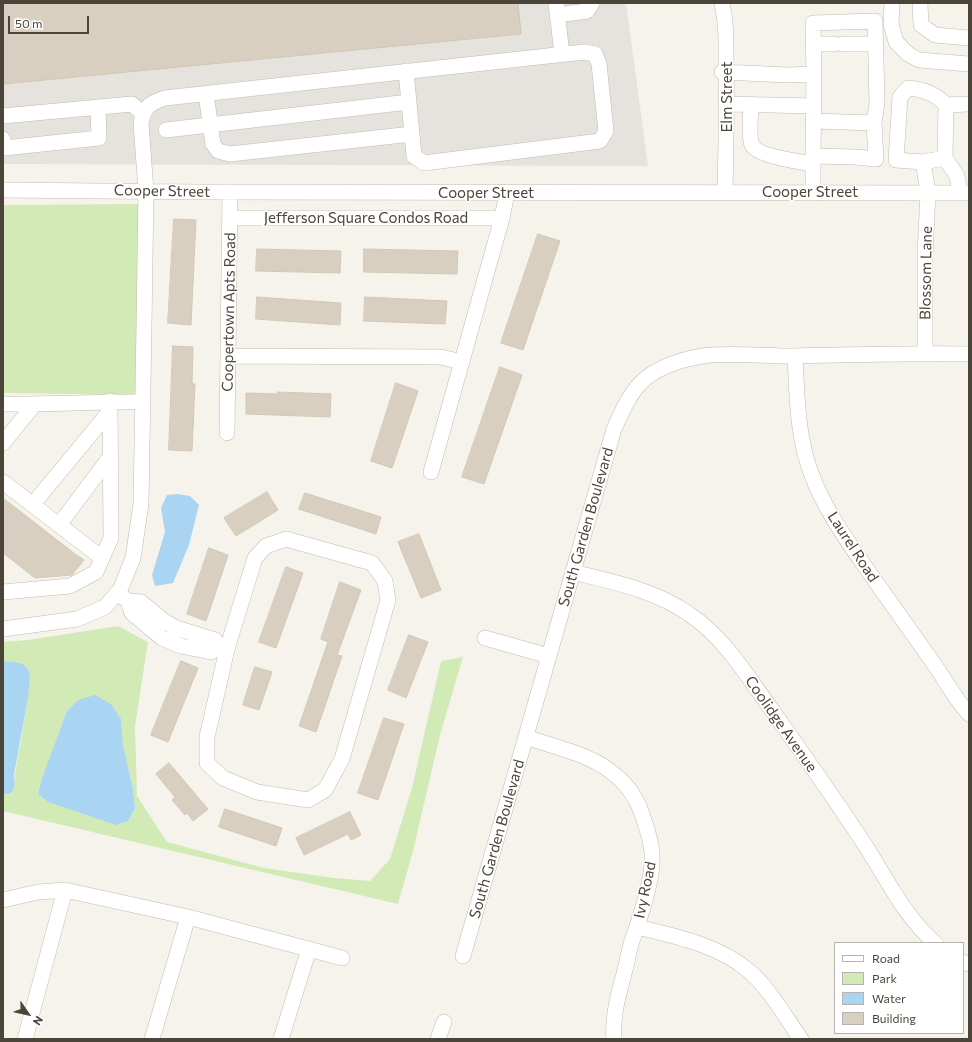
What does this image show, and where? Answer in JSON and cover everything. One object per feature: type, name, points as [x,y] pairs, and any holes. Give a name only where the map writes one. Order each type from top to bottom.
[{"type":"street","points":[[562,54],[557,9],[587,11],[592,3]]},
{"type":"street","name":"Elm Street","points":[[721,3],[727,30],[722,129],[722,192]]},
{"type":"street","points":[[892,3],[891,24],[896,42],[908,54],[918,60],[969,64]]},
{"type":"street","points":[[920,3],[921,25],[935,35],[969,38]]},
{"type":"street","points":[[751,104],[751,144],[754,148],[768,155],[790,161],[813,160],[855,157],[876,159],[874,123],[877,103],[875,21],[813,23],[814,74],[814,121],[813,160],[813,192]]},
{"type":"street","points":[[813,44],[876,44]]},
{"type":"street","points":[[122,597],[120,590],[133,558],[141,504],[146,191],[141,123],[143,114],[150,104],[165,98],[406,71],[584,52],[595,54],[599,64],[606,131],[600,141],[424,163],[414,156],[406,71]]},
{"type":"street","points":[[724,72],[788,75],[814,74]]},
{"type":"street","name":"Elm Street","points":[[722,192],[727,104],[724,72]]},
{"type":"street","points":[[945,158],[923,162],[896,160],[900,97],[908,88],[919,89],[936,96],[946,105],[969,104]]},
{"type":"street","points":[[206,94],[214,144],[218,151],[230,154],[412,134]]},
{"type":"street","points":[[166,130],[409,102]]},
{"type":"street","points":[[3,116],[132,104],[143,114]]},
{"type":"street","points":[[727,104],[783,104],[814,106]]},
{"type":"street","points":[[946,105],[945,158],[957,176],[964,193]]},
{"type":"street","points":[[3,139],[4,148],[100,138],[98,107]]},
{"type":"street","points":[[814,121],[874,123]]},
{"type":"street","name":"Blossom Lane","points":[[923,162],[928,192],[925,256],[925,354]]},
{"type":"street","name":"Cooper Street","points":[[3,190],[508,193],[964,193]]},
{"type":"street","name":"Coopertown Apts Road","points":[[227,433],[230,192]]},
{"type":"street","points":[[431,472],[508,193]]},
{"type":"street","name":"Jefferson Square Condos Road","points":[[230,218],[502,218]]},
{"type":"street","name":"South Garden Boulevard","points":[[463,956],[614,429],[625,406],[638,386],[646,378],[677,362],[712,355],[795,356],[853,354],[969,354]]},
{"type":"street","points":[[228,356],[440,357],[462,362]]},
{"type":"street","name":"Laurel Road","points":[[795,356],[796,394],[803,444],[811,473],[820,494],[848,542],[956,698],[969,714]]},
{"type":"street","points":[[3,404],[110,406],[143,402]]},
{"type":"street","points":[[3,443],[34,405]]},
{"type":"street","points":[[3,592],[70,586],[96,572],[111,538],[110,406]]},
{"type":"street","points":[[33,504],[110,406]]},
{"type":"street","points":[[59,525],[110,457]]},
{"type":"street","points":[[3,482],[102,558]]},
{"type":"street","points":[[286,539],[372,563],[386,581],[388,600],[342,759],[325,790],[308,800],[257,792],[223,778],[207,763],[207,737],[224,648],[255,558],[266,546],[286,539]]},
{"type":"street","name":"Coolidge Avenue","points":[[573,572],[618,583],[660,597],[688,613],[716,635],[738,663],[806,758],[864,845],[902,906],[923,932],[934,942]]},
{"type":"street","points":[[3,629],[77,619],[106,607],[122,597],[141,602],[164,621],[176,628],[190,634],[216,640],[224,648]]},
{"type":"street","points":[[486,638],[549,656]]},
{"type":"street","name":"Ivy Road","points":[[526,737],[579,755],[601,765],[623,781],[638,801],[651,840],[652,854],[649,880],[617,997],[614,1039]]},
{"type":"street","points":[[3,900],[38,892],[65,890],[188,917],[342,958]]},
{"type":"street","points":[[25,1039],[65,890]]},
{"type":"street","points":[[152,1039],[188,917]]},
{"type":"street","points":[[637,927],[705,946],[740,964],[759,982],[801,1039]]},
{"type":"street","points":[[281,1039],[309,949]]},
{"type":"street","points":[[438,1039],[444,1022]]},
{"type":"shaded area","points":[[3,3],[626,3],[648,166],[3,164]]},
{"type":"green space","points":[[141,204],[139,395],[3,393],[3,205]]},
{"type":"green space","points":[[118,626],[148,642],[135,726],[137,796],[167,842],[264,868],[334,878],[370,881],[390,859],[412,788],[441,661],[463,657],[440,735],[413,851],[398,904],[3,811],[3,794],[6,795],[11,793],[14,788],[26,710],[29,669],[14,662],[3,661],[3,642],[28,640]],"holes":[[[78,700],[121,719],[123,745],[133,789],[135,808],[128,821],[116,824],[48,802],[38,794],[42,778],[67,711]]]},
{"type":"water","points":[[177,494],[190,496],[199,505],[189,545],[173,583],[155,586],[152,575],[165,532],[161,508],[167,495]]},
{"type":"water","points":[[3,661],[17,662],[26,666],[29,674],[26,706],[14,775],[15,782],[13,790],[9,794],[3,794]]},
{"type":"water","points":[[95,695],[111,704],[121,719],[123,745],[133,789],[135,808],[128,821],[116,825],[48,802],[38,794],[42,778],[67,711],[78,700]]},
{"type":"building","points":[[3,3],[518,3],[521,34],[3,84]]},
{"type":"building","points":[[174,219],[196,220],[191,325],[168,323]]},
{"type":"building","points":[[538,234],[560,241],[523,350],[501,343]]},
{"type":"building","points":[[257,249],[341,251],[340,273],[256,271]]},
{"type":"building","points":[[364,249],[458,251],[457,274],[364,272]]},
{"type":"building","points":[[257,297],[341,303],[340,325],[256,319]]},
{"type":"building","points":[[365,297],[447,301],[445,324],[364,321]]},
{"type":"building","points":[[173,346],[193,347],[192,384],[195,384],[192,451],[169,450]]},
{"type":"building","points":[[500,367],[522,375],[484,484],[462,477]]},
{"type":"building","points":[[396,383],[418,391],[392,468],[371,461]]},
{"type":"building","points":[[278,392],[331,394],[330,417],[246,414],[246,393],[277,394]]},
{"type":"building","points":[[267,492],[278,510],[236,536],[224,518]]},
{"type":"building","points":[[305,493],[381,517],[376,534],[299,509]]},
{"type":"building","points":[[3,498],[84,560],[72,575],[35,578],[3,553]]},
{"type":"building","points":[[419,534],[441,590],[421,598],[398,542]]},
{"type":"building","points":[[209,548],[228,555],[206,621],[187,614]]},
{"type":"building","points":[[286,567],[303,573],[276,648],[259,642]]},
{"type":"building","points":[[340,582],[361,590],[337,655],[342,656],[316,732],[299,726],[328,642],[321,639]]},
{"type":"building","points":[[409,635],[428,642],[406,698],[388,690]]},
{"type":"building","points":[[181,661],[198,668],[168,742],[151,735]]},
{"type":"building","points":[[255,667],[272,672],[259,710],[243,705]]},
{"type":"building","points":[[384,718],[404,724],[378,800],[358,793]]},
{"type":"building","points":[[169,763],[208,809],[193,821],[187,813],[185,815],[172,800],[175,797],[156,774]]},
{"type":"building","points":[[225,809],[282,828],[276,846],[219,827]]},
{"type":"building","points":[[350,812],[361,835],[351,840],[348,834],[304,855],[296,838]]}]
